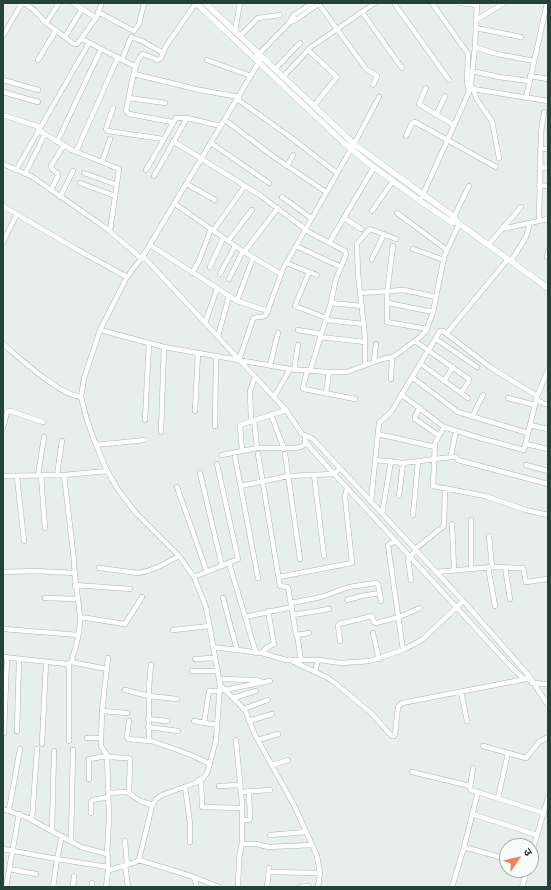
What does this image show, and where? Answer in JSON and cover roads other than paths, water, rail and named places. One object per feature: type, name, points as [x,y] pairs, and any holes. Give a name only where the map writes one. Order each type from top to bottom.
[{"type":"street","points":[[3,36],[23,3],[34,10],[46,23],[76,44],[96,18],[102,3]]},
{"type":"street","points":[[46,23],[59,3]]},
{"type":"street","points":[[73,3],[96,18]]},
{"type":"street","points":[[98,12],[134,31],[139,24],[144,3]]},
{"type":"street","points":[[172,122],[127,113],[126,111],[134,74],[142,54],[158,60],[161,58],[166,46],[196,3],[205,6],[235,31],[314,106],[374,167],[420,200],[453,220]]},
{"type":"street","points":[[235,31],[240,3]]},
{"type":"street","points":[[139,860],[153,805],[156,800],[162,795],[185,787],[201,779],[207,772],[216,740],[221,689],[206,607],[194,577],[179,556],[141,517],[120,491],[108,471],[96,445],[81,397],[84,378],[100,330],[127,277],[142,258],[222,126],[251,76],[257,61],[290,23],[294,16],[312,3]]},
{"type":"street","points":[[290,23],[319,3],[366,69],[377,76],[373,85]]},
{"type":"street","points":[[283,76],[308,50],[375,3]]},
{"type":"street","points":[[394,3],[449,80]]},
{"type":"street","points":[[420,200],[469,92],[466,83],[469,57],[467,52],[432,3]]},
{"type":"street","points":[[460,3],[477,4],[475,47],[471,84],[477,100],[492,121],[499,158]]},
{"type":"street","points":[[476,20],[504,3]]},
{"type":"street","points":[[205,6],[257,61],[353,146],[423,194],[458,224],[548,288]]},
{"type":"street","points":[[526,98],[547,8]]},
{"type":"street","points":[[65,37],[82,9]]},
{"type":"street","points":[[362,12],[402,68]]},
{"type":"street","points":[[240,36],[258,18],[280,15]]},
{"type":"street","points":[[476,28],[521,37]]},
{"type":"street","points":[[38,60],[56,30]]},
{"type":"street","points":[[76,152],[131,37],[142,41],[163,54]]},
{"type":"street","points":[[80,40],[89,43],[136,67]]},
{"type":"street","points":[[16,170],[89,43]]},
{"type":"street","points":[[275,69],[300,43]]},
{"type":"street","points":[[475,47],[498,54],[534,61]]},
{"type":"street","points":[[57,142],[101,49]]},
{"type":"street","points":[[308,50],[337,77],[314,106]]},
{"type":"street","points":[[207,60],[251,76]]},
{"type":"street","points":[[472,71],[499,77],[548,79]]},
{"type":"street","points":[[134,74],[238,98],[337,174]]},
{"type":"street","points":[[3,80],[38,90]]},
{"type":"street","points":[[426,88],[419,104],[454,125]]},
{"type":"street","points":[[473,89],[548,101]]},
{"type":"street","points":[[3,92],[38,102]]},
{"type":"street","points":[[436,115],[445,96]]},
{"type":"street","points":[[129,98],[165,103]]},
{"type":"street","points":[[239,360],[252,319],[255,317],[265,316],[268,311],[286,262],[379,98]]},
{"type":"street","points":[[113,108],[106,129],[108,131],[163,139]]},
{"type":"street","points":[[539,221],[540,149],[544,112]]},
{"type":"street","points":[[4,117],[39,129],[57,142],[76,152],[119,169],[110,231]]},
{"type":"street","points":[[146,170],[172,122],[176,118],[187,118],[222,126]]},
{"type":"street","points":[[154,176],[187,118]]},
{"type":"street","points":[[225,120],[287,166],[326,192]]},
{"type":"street","points":[[406,136],[413,122],[496,167]]},
{"type":"street","points":[[25,174],[45,134]]},
{"type":"street","points":[[102,162],[110,139]]},
{"type":"street","points":[[173,141],[245,186],[278,208],[305,229],[346,253],[336,279],[331,303],[303,389],[355,398]]},
{"type":"street","points":[[211,143],[269,183]]},
{"type":"street","points":[[51,190],[58,176],[51,166],[64,145]]},
{"type":"street","points":[[540,149],[548,149]]},
{"type":"street","points":[[287,166],[293,155]]},
{"type":"street","points":[[3,164],[25,174],[51,190],[110,231],[142,258],[206,323],[286,410],[300,431],[318,444],[437,572],[529,676],[529,681]]},
{"type":"street","points":[[329,243],[374,167]]},
{"type":"street","points":[[540,167],[548,168]]},
{"type":"street","points":[[60,197],[73,171]]},
{"type":"street","points":[[84,174],[117,185]]},
{"type":"street","points":[[372,211],[393,181]]},
{"type":"street","points":[[80,183],[115,196]]},
{"type":"street","points":[[187,184],[215,200]]},
{"type":"street","points":[[539,185],[548,186]]},
{"type":"street","points":[[192,273],[199,261],[212,230],[245,186]]},
{"type":"street","points":[[453,220],[469,186]]},
{"type":"street","points":[[282,197],[311,218]]},
{"type":"street","points":[[175,204],[253,258],[281,274]]},
{"type":"street","points":[[3,206],[127,277]]},
{"type":"street","points":[[486,244],[502,229],[521,207]]},
{"type":"street","points":[[229,279],[244,252],[278,208]]},
{"type":"street","points":[[228,241],[252,210]]},
{"type":"street","points":[[397,213],[447,250]]},
{"type":"street","points":[[3,242],[17,214]]},
{"type":"street","points":[[344,218],[361,229]]},
{"type":"street","points":[[502,229],[548,219]]},
{"type":"street","points":[[447,334],[499,269],[509,260],[526,237],[530,223]]},
{"type":"street","points":[[100,330],[164,347],[292,370],[345,372],[374,361],[392,357],[415,341],[427,329],[433,312],[444,260],[458,224]]},
{"type":"street","points":[[365,364],[364,324],[358,274],[357,243],[370,229],[396,239]]},
{"type":"street","points":[[372,259],[384,234]]},
{"type":"street","points":[[210,267],[223,238]]},
{"type":"street","points":[[150,245],[228,296],[237,301],[268,311]]},
{"type":"street","points":[[220,274],[235,246]]},
{"type":"street","points":[[296,246],[341,267]]},
{"type":"street","points":[[393,246],[388,291],[388,323],[427,329]]},
{"type":"street","points":[[413,249],[444,260]]},
{"type":"street","points":[[547,257],[548,251]]},
{"type":"street","points":[[237,301],[253,258]]},
{"type":"street","points":[[286,262],[317,275]]},
{"type":"street","points":[[309,272],[295,306],[326,319],[364,324]]},
{"type":"street","points":[[206,323],[217,289]]},
{"type":"street","points":[[360,293],[409,291],[436,297]]},
{"type":"street","points":[[218,336],[228,296]]},
{"type":"street","points":[[331,303],[362,306]]},
{"type":"street","points":[[388,303],[433,312]]},
{"type":"street","points":[[298,330],[321,336],[365,342]]},
{"type":"street","points":[[370,501],[380,422],[389,415],[413,378],[440,331],[443,331],[536,401]]},
{"type":"street","points":[[270,366],[278,333]]},
{"type":"street","points":[[436,339],[476,367]]},
{"type":"street","points":[[415,341],[469,380],[461,393]]},
{"type":"street","points":[[145,420],[149,343]]},
{"type":"street","points":[[3,344],[54,384],[72,394],[81,397]]},
{"type":"street","points":[[374,361],[376,344]]},
{"type":"street","points":[[274,397],[292,370],[298,345]]},
{"type":"street","points":[[160,432],[164,347]]},
{"type":"street","points":[[195,411],[198,353]]},
{"type":"street","points":[[214,426],[216,356]]},
{"type":"street","points":[[391,379],[392,357]]},
{"type":"street","points":[[421,364],[468,398]]},
{"type":"street","points":[[444,381],[453,368]]},
{"type":"street","points":[[402,395],[444,426],[456,431],[524,450],[536,401],[548,370]]},
{"type":"street","points":[[326,393],[329,372]]},
{"type":"street","points":[[255,377],[250,391],[257,448]]},
{"type":"street","points":[[413,378],[458,412],[528,433]]},
{"type":"street","points":[[472,417],[483,396]]},
{"type":"street","points":[[508,398],[536,401],[548,405]]},
{"type":"street","points":[[420,408],[415,416],[416,419],[438,436]]},
{"type":"street","points":[[242,450],[240,425],[286,410]]},
{"type":"street","points":[[3,425],[7,412],[10,411],[43,422]]},
{"type":"street","points":[[271,414],[284,449]]},
{"type":"street","points":[[530,425],[548,429]]},
{"type":"street","points":[[444,426],[438,436],[435,447],[433,485],[485,496],[526,510],[548,515]]},
{"type":"street","points":[[452,456],[456,431]]},
{"type":"street","points":[[378,434],[435,447]]},
{"type":"street","points":[[305,436],[304,440],[312,450],[517,673],[529,681],[548,705]]},
{"type":"street","points":[[44,437],[39,475],[45,528]]},
{"type":"street","points":[[96,445],[145,440]]},
{"type":"street","points":[[57,475],[62,441]]},
{"type":"street","points":[[222,455],[257,448],[299,448],[307,444]]},
{"type":"street","points":[[526,444],[548,449]]},
{"type":"street","points":[[258,454],[280,587],[288,586],[300,660]]},
{"type":"street","points":[[285,454],[300,558]]},
{"type":"street","points":[[375,460],[403,463],[452,456],[456,457],[458,460],[548,484]]},
{"type":"street","points":[[236,457],[258,578]]},
{"type":"street","points":[[382,514],[390,461]]},
{"type":"street","points":[[413,515],[418,461]]},
{"type":"street","points":[[399,496],[403,463]]},
{"type":"street","points":[[194,577],[237,560],[238,558],[217,464]]},
{"type":"street","points":[[526,465],[548,471]]},
{"type":"street","points":[[241,486],[288,476],[334,474],[340,468]]},
{"type":"street","points":[[3,476],[64,475],[108,471]]},
{"type":"street","points":[[200,474],[222,566]]},
{"type":"street","points":[[64,475],[74,560],[75,585],[80,617],[78,635],[70,663],[69,741]]},
{"type":"street","points":[[314,475],[324,556]]},
{"type":"street","points":[[17,476],[24,541]]},
{"type":"street","points":[[177,487],[207,572]]},
{"type":"street","points":[[279,577],[352,563],[345,497],[347,488]]},
{"type":"street","points":[[411,580],[408,560],[410,556],[444,526],[445,488]]},
{"type":"street","points":[[471,520],[471,568]]},
{"type":"street","points":[[452,524],[454,570]]},
{"type":"street","points":[[489,536],[490,567],[495,606]]},
{"type":"street","points":[[396,541],[388,545],[403,650]]},
{"type":"street","points":[[99,568],[138,573],[146,572],[179,556]]},
{"type":"street","points":[[229,563],[256,652]]},
{"type":"street","points":[[437,572],[490,567],[524,568],[526,582],[548,579]]},
{"type":"street","points":[[505,567],[510,599]]},
{"type":"street","points":[[3,572],[74,573]]},
{"type":"street","points":[[245,617],[321,597],[349,587],[376,583],[378,584],[381,601]]},
{"type":"street","points":[[75,585],[130,589]]},
{"type":"street","points":[[346,600],[380,593]]},
{"type":"street","points":[[80,617],[125,624],[142,596]]},
{"type":"street","points":[[45,598],[78,599]]},
{"type":"street","points":[[223,598],[237,650]]},
{"type":"street","points":[[290,660],[318,660],[341,663],[370,661],[403,650],[428,635],[463,601]]},
{"type":"street","points":[[340,641],[339,624],[372,616],[374,622],[376,622],[399,617],[420,608]]},
{"type":"street","points":[[293,615],[329,609]]},
{"type":"street","points":[[262,653],[266,648],[274,644],[268,611]]},
{"type":"street","points":[[173,630],[209,626]]},
{"type":"street","points":[[3,629],[78,635]]},
{"type":"street","points":[[297,635],[308,633]]},
{"type":"street","points":[[373,633],[379,658]]},
{"type":"street","points":[[213,647],[262,653],[290,660],[328,678],[371,713],[392,736],[395,734],[398,707],[400,704],[529,681],[548,684]]},
{"type":"street","points":[[4,733],[5,657],[107,668]]},
{"type":"street","points":[[106,887],[108,869],[109,815],[107,757],[101,745],[101,738],[102,711],[108,658]]},
{"type":"street","points":[[195,659],[215,658]]},
{"type":"street","points":[[17,731],[20,659]]},
{"type":"street","points":[[315,672],[318,660]]},
{"type":"street","points":[[42,744],[46,662]]},
{"type":"street","points":[[150,741],[148,738],[148,719],[151,665]]},
{"type":"street","points":[[192,671],[218,671]]},
{"type":"street","points":[[219,679],[256,680],[262,682]]},
{"type":"street","points":[[204,723],[209,691],[270,681]]},
{"type":"street","points":[[221,689],[233,698],[243,709],[258,740],[294,803],[317,856],[320,873],[318,887]]},
{"type":"street","points":[[125,690],[149,696],[177,699]]},
{"type":"street","points":[[233,698],[256,691]]},
{"type":"street","points":[[461,692],[467,721]]},
{"type":"street","points":[[243,709],[268,700]]},
{"type":"street","points":[[102,711],[127,713]]},
{"type":"street","points":[[249,721],[272,714]]},
{"type":"street","points":[[148,719],[167,721]]},
{"type":"street","points":[[194,721],[217,725]]},
{"type":"street","points":[[129,722],[128,739],[150,741],[193,756],[210,764]]},
{"type":"street","points":[[148,726],[178,731]]},
{"type":"street","points":[[258,740],[278,734]]},
{"type":"street","points":[[483,746],[526,758],[539,742],[548,737]]},
{"type":"street","points":[[87,738],[101,738]]},
{"type":"street","points":[[236,740],[242,808],[242,844],[239,859],[238,887]]},
{"type":"street","points":[[9,810],[20,749]]},
{"type":"street","points":[[32,820],[37,750]]},
{"type":"street","points":[[71,841],[73,750]]},
{"type":"street","points":[[52,831],[54,752]]},
{"type":"street","points":[[498,798],[508,753]]},
{"type":"street","points":[[89,779],[89,759],[107,757],[128,758],[130,759],[129,793]]},
{"type":"street","points":[[272,765],[288,760]]},
{"type":"street","points":[[473,768],[470,786],[471,790],[544,813]]},
{"type":"street","points":[[412,772],[470,786]]},
{"type":"street","points":[[201,779],[202,807],[242,808]]},
{"type":"street","points":[[219,786],[240,785]]},
{"type":"street","points":[[185,787],[190,823],[190,842]]},
{"type":"street","points":[[241,792],[270,790]]},
{"type":"street","points":[[91,813],[93,800],[108,795],[126,792],[153,805]]},
{"type":"street","points":[[242,820],[249,820],[250,818],[249,792]]},
{"type":"street","points":[[452,887],[478,792]]},
{"type":"street","points":[[536,838],[548,798]]},
{"type":"street","points":[[3,809],[32,820],[81,847],[108,855]]},
{"type":"street","points":[[6,887],[19,814]]},
{"type":"street","points":[[472,814],[537,835]]},
{"type":"street","points":[[270,834],[306,832]]},
{"type":"street","points":[[54,887],[56,859],[62,836]]},
{"type":"street","points":[[125,840],[128,887]]},
{"type":"street","points":[[242,844],[256,844],[268,848],[312,845]]},
{"type":"street","points":[[464,847],[499,857]]},
{"type":"street","points":[[3,849],[108,869],[113,869],[139,860],[194,877],[219,887]]},
{"type":"street","points":[[9,869],[36,874]]},
{"type":"street","points":[[268,887],[269,870],[320,873]]},
{"type":"street","points":[[73,887],[74,876]]},
{"type":"street","points":[[194,877],[198,887]]},
{"type":"street","points":[[300,887],[308,886]]}]
